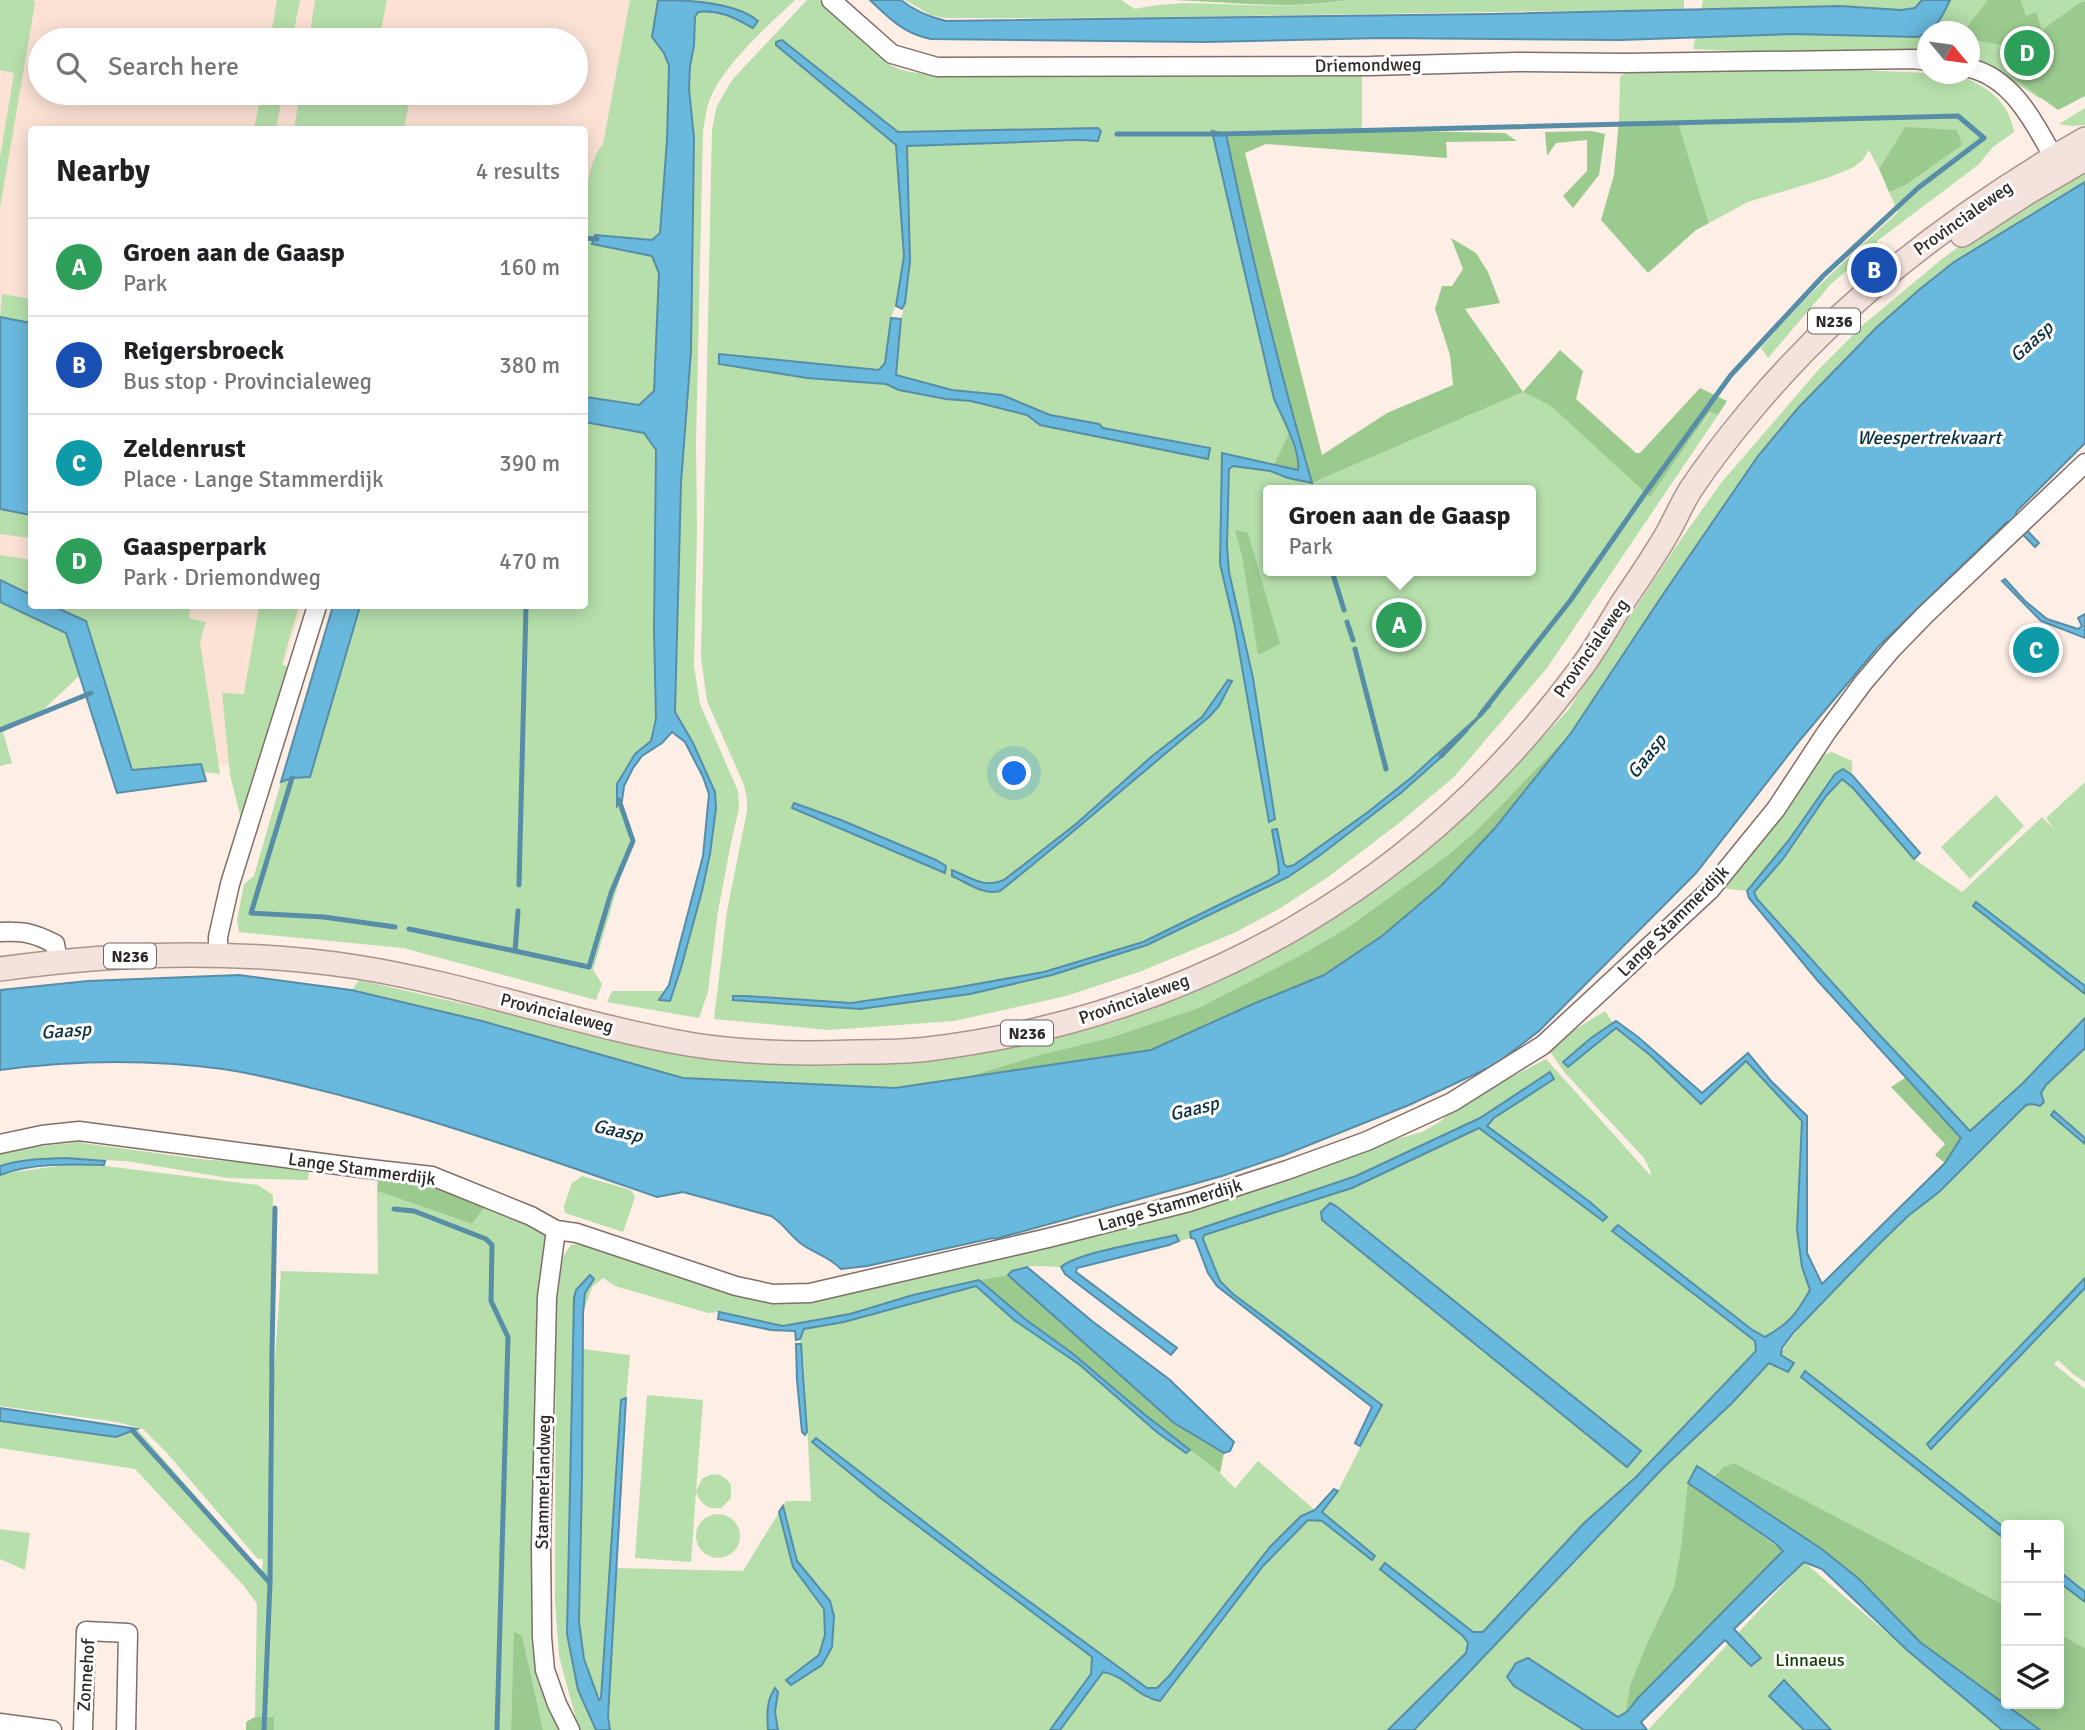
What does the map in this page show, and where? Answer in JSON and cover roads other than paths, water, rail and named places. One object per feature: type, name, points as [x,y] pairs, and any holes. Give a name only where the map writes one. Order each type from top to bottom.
[{"type":"main road","name":"Provincialeweg","points":[[0,969],[58,961],[124,957],[202,954],[284,958],[411,978],[698,1046],[824,1053],[920,1051],[1030,1032],[1146,998],[1244,956],[1283,936],[1374,877],[1424,838],[1515,748],[1559,696],[1585,663],[1666,536],[1771,408],[1824,351],[1922,265],[2058,165],[2085,139]]},
{"type":"main road","name":"Provincialeweg","points":[[2058,165],[2085,159]]},
{"type":"street","name":"Driemondweg","points":[[831,0],[892,54],[937,67],[1370,66],[1516,62],[1917,59]]},
{"type":"street","points":[[1980,72],[2015,96],[2058,165]]},
{"type":"street","name":"Lange Stammerdijk","points":[[0,1144],[79,1131],[432,1175],[537,1219],[556,1230],[577,1233],[736,1286],[773,1294],[810,1293],[1039,1240],[1189,1202],[1287,1170],[1367,1141],[1452,1102],[1547,1042],[1710,890],[1776,809],[1826,733],[1892,649],[2085,463]]},
{"type":"street","points":[[218,955],[218,937],[230,884],[316,609]]},
{"type":"street","points":[[0,932],[22,931],[36,934],[55,944],[58,961]]},
{"type":"street","name":"Stammerlandweg","points":[[556,1230],[547,1297],[541,1546],[542,1637],[545,1670],[570,1730]]},
{"type":"street","name":"Zonnehof","points":[[83,1730],[86,1631],[128,1633],[125,1730]]},
{"type":"street","points":[[0,1723],[52,1730]]},
{"type":"water","points":[[658,0],[724,6],[758,21],[753,28],[720,13],[698,12],[695,17],[690,66],[689,89],[694,138],[691,351],[681,483],[675,712],[693,743],[715,792],[716,808],[702,891],[670,1001],[659,1000],[669,985],[703,856],[709,794],[685,742],[672,732],[662,743],[642,756],[633,768],[624,786],[622,801],[617,806],[617,784],[635,754],[651,741],[656,719],[656,450],[644,433],[588,423],[588,397],[639,405],[654,391],[659,273],[652,256],[592,244],[595,235],[652,240],[660,233],[669,66],[664,53],[652,37]]},
{"type":"water","points":[[870,0],[901,0],[922,13],[946,21],[1493,14],[1840,6],[1901,10],[1915,8],[1922,0],[1950,0],[1939,21],[1917,21],[1917,37],[1792,34],[1620,40],[1382,38],[1204,42],[931,39],[905,29]]},
{"type":"water","points":[[782,40],[898,132],[1098,128],[1101,131],[1098,141],[907,146],[910,261],[902,309],[896,306],[904,256],[896,145],[776,45],[776,42]]},
{"type":"water","points":[[1212,131],[1226,134],[1266,310],[1312,483],[1270,471],[1233,466],[1229,469],[1229,572],[1253,678],[1275,819],[1269,822],[1235,627],[1220,564],[1222,453],[1298,470],[1298,462],[1290,434],[1274,399]]},
{"type":"water","name":"Weespertrekvaart","points":[[2085,182],[2085,443],[2016,512],[2018,521],[2039,543],[2035,547],[2014,525],[2007,522],[1879,646],[1800,740],[1696,873],[1539,1031],[1495,1065],[1409,1105],[1284,1155],[1222,1176],[995,1239],[841,1269],[831,1260],[799,1242],[771,1216],[683,1192],[657,1197],[422,1119],[283,1081],[223,1069],[139,1062],[56,1064],[0,1070],[0,990],[88,981],[239,975],[351,990],[482,1021],[683,1078],[895,1088],[1151,1050],[1324,975],[1382,936],[1441,886],[1495,828],[1571,733],[1758,456],[1799,407],[1877,327],[1954,262]]},
{"type":"water","points":[[0,317],[28,322],[28,514],[0,509]]},
{"type":"water","points":[[891,318],[901,319],[896,375],[952,390],[1002,395],[1050,415],[1099,424],[1103,428],[1210,448],[1208,459],[1040,425],[1027,415],[971,401],[899,390],[886,384],[807,378],[719,364],[719,354],[879,370],[885,363]]},
{"type":"water","points":[[2005,579],[2025,601],[2047,619],[2078,629],[2082,626],[2078,618],[2085,614],[2085,638],[2041,621],[2002,581]]},
{"type":"water","points":[[0,580],[28,594],[28,609],[60,609],[86,621],[132,770],[201,764],[206,781],[117,793],[66,633],[0,602]]},
{"type":"water","points":[[332,609],[359,609],[310,777],[281,782]]},
{"type":"water","points":[[1228,680],[1232,681],[1219,706],[1209,717],[1000,891],[981,890],[952,876],[952,870],[984,883],[1004,880],[1076,824],[1151,757],[1202,717]]},
{"type":"water","points":[[1491,705],[1439,759],[1402,792],[1319,856],[1288,877],[1147,945],[1052,975],[970,994],[860,1009],[733,1000],[733,996],[745,996],[851,1003],[1044,972],[1143,942],[1279,874],[1272,830],[1277,829],[1284,864],[1287,867],[1294,865],[1412,777]]},
{"type":"water","points":[[1843,769],[1852,775],[1920,853],[1914,859],[1853,788],[1842,779],[1826,796],[1783,859],[1754,892],[1757,899],[1970,1131],[2023,1083],[2085,1018],[2085,1048],[2046,1085],[2041,1093],[2044,1102],[2040,1106],[2026,1105],[1939,1192],[1908,1216],[1875,1248],[1794,1332],[1782,1348],[1781,1355],[1794,1363],[1788,1372],[1769,1363],[1732,1403],[1664,1467],[1414,1730],[1388,1730],[1466,1653],[1468,1643],[1463,1636],[1380,1569],[1385,1563],[1473,1632],[1483,1632],[1583,1524],[1636,1477],[1756,1351],[1755,1341],[1612,1231],[1618,1225],[1751,1329],[1765,1337],[1792,1317],[1810,1290],[1802,1267],[1797,1230],[1802,1121],[1746,1061],[1701,1104],[1650,1055],[1616,1028],[1568,1067],[1563,1062],[1616,1021],[1702,1093],[1748,1053],[1771,1081],[1807,1116],[1807,1253],[1822,1284],[1945,1163],[1961,1138],[1818,981],[1749,898],[1747,891],[1789,840],[1835,774]]},
{"type":"water","points":[[794,803],[936,860],[946,866],[945,873],[792,808]]},
{"type":"water","points":[[1976,902],[2085,986],[2085,994],[1973,906]]},
{"type":"water","points":[[1550,1072],[1554,1079],[1494,1118],[1487,1126],[1590,1202],[1607,1217],[1603,1221],[1479,1128],[1352,1188],[1204,1235],[1203,1239],[1220,1281],[1233,1294],[1382,1405],[1360,1446],[1355,1443],[1372,1407],[1217,1286],[1208,1273],[1190,1232],[1356,1176],[1480,1118]]},
{"type":"water","points":[[2054,1111],[2085,1138],[2085,1144],[2051,1115]]},
{"type":"water","points":[[66,1158],[105,1161],[104,1165],[38,1166],[0,1175],[0,1166]]},
{"type":"water","points":[[1330,1203],[1641,1451],[1627,1467],[1322,1220],[1321,1212]]},
{"type":"water","points":[[1176,1235],[1179,1241],[1169,1245],[1077,1268],[1076,1272],[1177,1348],[1171,1355],[1065,1274],[1061,1267],[1098,1252]]},
{"type":"water","points":[[1027,1267],[1170,1380],[1234,1442],[1230,1451],[1224,1453],[1174,1423],[1008,1275],[1012,1271]]},
{"type":"water","points":[[590,1275],[594,1279],[585,1293],[583,1313],[579,1622],[584,1659],[599,1700],[621,1400],[626,1398],[608,1717],[610,1730],[596,1730],[578,1690],[567,1634],[574,1298],[576,1290]]},
{"type":"water","points":[[2085,1278],[2085,1288],[1931,1449],[1927,1444]]},
{"type":"water","points":[[979,1280],[1190,1450],[1186,1453],[1158,1433],[1080,1365],[1014,1320],[976,1286],[844,1322],[804,1329],[800,1339],[796,1340],[795,1331],[771,1330],[718,1319],[719,1312],[783,1326],[850,1314],[913,1295]]},
{"type":"water","points":[[796,1344],[801,1344],[807,1432],[805,1435],[802,1432]]},
{"type":"water","points":[[1805,1371],[2001,1525],[2001,1536],[1801,1377]]},
{"type":"water","points":[[0,1408],[137,1429],[116,1437],[0,1421]]},
{"type":"water","points":[[816,1438],[989,1572],[1147,1688],[1157,1688],[1169,1676],[1270,1547],[1301,1516],[1315,1510],[1334,1489],[1338,1491],[1322,1512],[1375,1556],[1372,1560],[1322,1521],[1308,1520],[1263,1566],[1160,1701],[1145,1696],[1118,1677],[1103,1672],[1060,1730],[1050,1730],[1091,1674],[1092,1657],[878,1496],[812,1442]]},
{"type":"water","points":[[1697,1466],[1823,1550],[1859,1579],[1920,1642],[2001,1701],[2001,1709],[2011,1709],[2040,1730],[2002,1730],[1907,1650],[1822,1569],[1804,1562],[1734,1629],[1761,1658],[1751,1666],[1725,1640],[1641,1722],[1647,1730],[1584,1730],[1514,1686],[1507,1677],[1516,1663],[1528,1658],[1618,1717],[1628,1711],[1783,1551],[1688,1483]]},
{"type":"water","points":[[783,1506],[797,1561],[830,1601],[834,1616],[832,1647],[822,1665],[791,1685],[786,1680],[819,1655],[825,1635],[824,1609],[793,1567],[779,1512]]},
{"type":"water","points":[[2064,1575],[2085,1592],[2085,1602],[2064,1586]]},
{"type":"water","points":[[1784,1680],[1831,1730],[1804,1730],[1769,1696]]},
{"type":"water","points":[[775,1688],[778,1692],[775,1712],[778,1730],[768,1730],[767,1714]]},
{"type":"waterway","points":[[1117,134],[1220,134],[1958,116],[1984,138],[1918,188],[1823,276],[1731,375],[1570,601],[1480,715]]},
{"type":"waterway","points":[[588,238],[597,239]]},
{"type":"waterway","points":[[1334,576],[1344,610]]},
{"type":"waterway","points":[[519,885],[526,609]]},
{"type":"waterway","points":[[1347,622],[1353,640]]},
{"type":"waterway","points":[[1355,649],[1386,769]]},
{"type":"waterway","points":[[0,730],[91,693]]},
{"type":"waterway","points":[[1441,756],[1466,730]]},
{"type":"waterway","points":[[292,778],[251,913],[324,917],[395,927]]},
{"type":"waterway","points":[[518,911],[515,951],[589,967],[611,893],[633,841],[619,800]]},
{"type":"waterway","points":[[409,929],[515,951]]},
{"type":"waterway","points":[[264,1730],[270,1583],[275,1208]]},
{"type":"waterway","points":[[394,1209],[414,1211],[486,1239],[492,1245],[491,1301],[508,1337],[497,1730]]},
{"type":"waterway","points":[[132,1430],[270,1583]]},
{"type":"place","name":"Gaasperpark","points":[[2027,53]]},
{"type":"place","name":"Reigersbroeck","points":[[1874,270]]},
{"type":"place","name":"Groen aan de Gaasp","points":[[1399,625]]},
{"type":"place","name":"Zeldenrust","points":[[2036,650]]},
{"type":"water label","name":"Gaasp","points":[[2031,341]]},
{"type":"water label","name":"Gaasp","points":[[1646,756]]},
{"type":"water label","name":"Gaasp","points":[[66,1030]]},
{"type":"water label","name":"Gaasp","points":[[1194,1108]]},
{"type":"water label","name":"Gaasp","points":[[618,1130]]},
{"type":"park label","name":"Linnaeus","points":[[1810,1660]]}]
